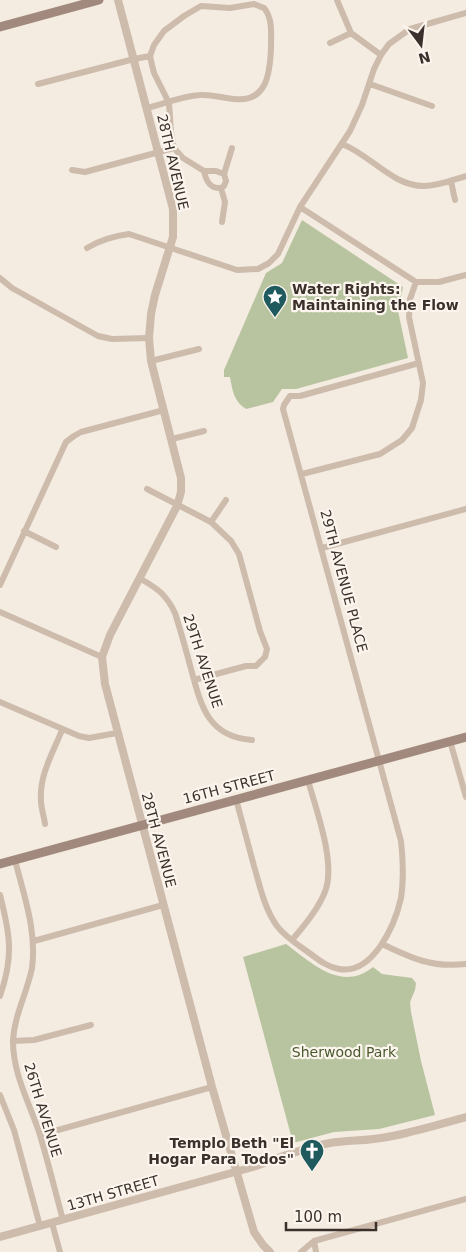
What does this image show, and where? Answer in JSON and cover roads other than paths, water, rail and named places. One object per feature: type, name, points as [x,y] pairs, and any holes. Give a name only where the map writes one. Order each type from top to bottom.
[{"type":"main road","points":[[52,13],[61,6],[76,0]]},
{"type":"main road","points":[[0,27],[99,0]]},
{"type":"main road","name":"16TH STREET","points":[[0,864],[466,737]]},
{"type":"street","name":"28TH AVENUE","points":[[118,0],[173,210],[174,225],[170,248],[155,296],[149,338],[151,361],[181,478],[181,492],[177,506],[110,635],[102,657],[105,684],[212,1087],[254,1232],[270,1252]]},
{"type":"street","points":[[336,0],[351,33],[381,55]]},
{"type":"street","name":"28TH AVENUE","points":[[169,103],[196,95],[214,95],[235,99],[243,98],[252,96],[261,89],[267,82],[271,67],[271,28],[269,15],[264,8],[254,4],[230,8],[201,6],[184,16],[160,35],[150,56],[154,73],[169,103],[170,132],[174,148],[182,158],[204,172],[210,185],[221,188]]},
{"type":"street","points":[[87,248],[96,242],[118,235],[129,234],[237,270],[258,269],[270,262],[278,254],[300,207],[355,122],[381,55],[395,39],[410,30],[466,13]]},
{"type":"street","points":[[330,43],[351,33]]},
{"type":"street","points":[[38,84],[150,56]]},
{"type":"street","points":[[370,84],[432,106]]},
{"type":"street","points":[[147,108],[169,103]]},
{"type":"street","points":[[342,144],[368,158],[400,180],[411,184],[430,186],[466,176]]},
{"type":"street","points":[[72,170],[85,172],[174,148]]},
{"type":"street","points":[[222,222],[225,202],[221,188],[226,181],[224,174],[232,148]]},
{"type":"street","points":[[204,172],[216,171],[224,174]]},
{"type":"street","points":[[451,181],[455,200]]},
{"type":"street","points":[[300,207],[416,282],[439,282],[466,275]]},
{"type":"street","points":[[0,278],[12,288],[98,336],[112,339],[149,338]]},
{"type":"street","points":[[302,474],[380,454],[402,440],[412,428],[421,400],[423,383],[409,318],[409,304],[416,282]]},
{"type":"street","points":[[151,361],[199,349]]},
{"type":"street","name":"29TH AVENUE PLACE","points":[[379,761],[283,409],[290,396],[300,396],[419,363]]},
{"type":"street","points":[[0,585],[66,442],[74,436],[164,410]]},
{"type":"street","points":[[172,439],[204,431]]},
{"type":"street","points":[[147,489],[211,522],[231,541],[239,554],[260,631],[267,649],[264,657],[256,666],[246,666],[194,680]]},
{"type":"street","points":[[211,522],[226,500]]},
{"type":"street","points":[[322,548],[466,509]]},
{"type":"street","points":[[24,531],[56,547]]},
{"type":"street","name":"29TH AVENUE","points":[[139,578],[156,587],[169,600],[175,613],[201,704],[210,720],[229,736],[241,740],[252,740]]},
{"type":"street","points":[[0,612],[102,657]]},
{"type":"street","points":[[0,702],[79,736],[89,738],[117,733]]},
{"type":"street","points":[[45,824],[41,802],[43,778],[62,730]]},
{"type":"street","points":[[450,741],[466,797]]},
{"type":"street","points":[[236,799],[268,910],[277,926],[292,940],[327,966],[351,969],[362,965],[382,944],[401,897],[403,874],[401,841],[379,761]]},
{"type":"street","points":[[292,940],[320,902],[327,888],[329,876],[328,854],[308,780]]},
{"type":"street","name":"26TH AVENUE","points":[[15,860],[34,941],[26,994],[18,1016],[13,1041],[15,1066],[40,1135],[63,1220]]},
{"type":"street","points":[[0,895],[10,936],[10,949],[9,962],[0,996]]},
{"type":"street","points":[[34,941],[163,905]]},
{"type":"street","points":[[382,944],[414,960],[433,964],[466,964]]},
{"type":"street","points":[[13,1041],[34,1040],[91,1025]]},
{"type":"street","points":[[40,1135],[212,1087]]},
{"type":"street","points":[[0,1095],[14,1130],[40,1226]]},
{"type":"street","name":"13TH STREET","points":[[0,1237],[237,1172],[316,1146],[390,1137],[466,1117]]},
{"type":"street","points":[[301,1252],[314,1241],[466,1199]]},
{"type":"street","points":[[52,1223],[60,1252]]},
{"type":"street","points":[[314,1241],[316,1252]]},
{"type":"place","name":"Water Rights: Maintaining the Flow","points":[[275,318]]},
{"type":"place","name":"Templo Beth \"El Hogar Para Todos\"","points":[[312,1172]]},
{"type":"park label","name":"Sherwood Park","points":[[344,1052]]}]
